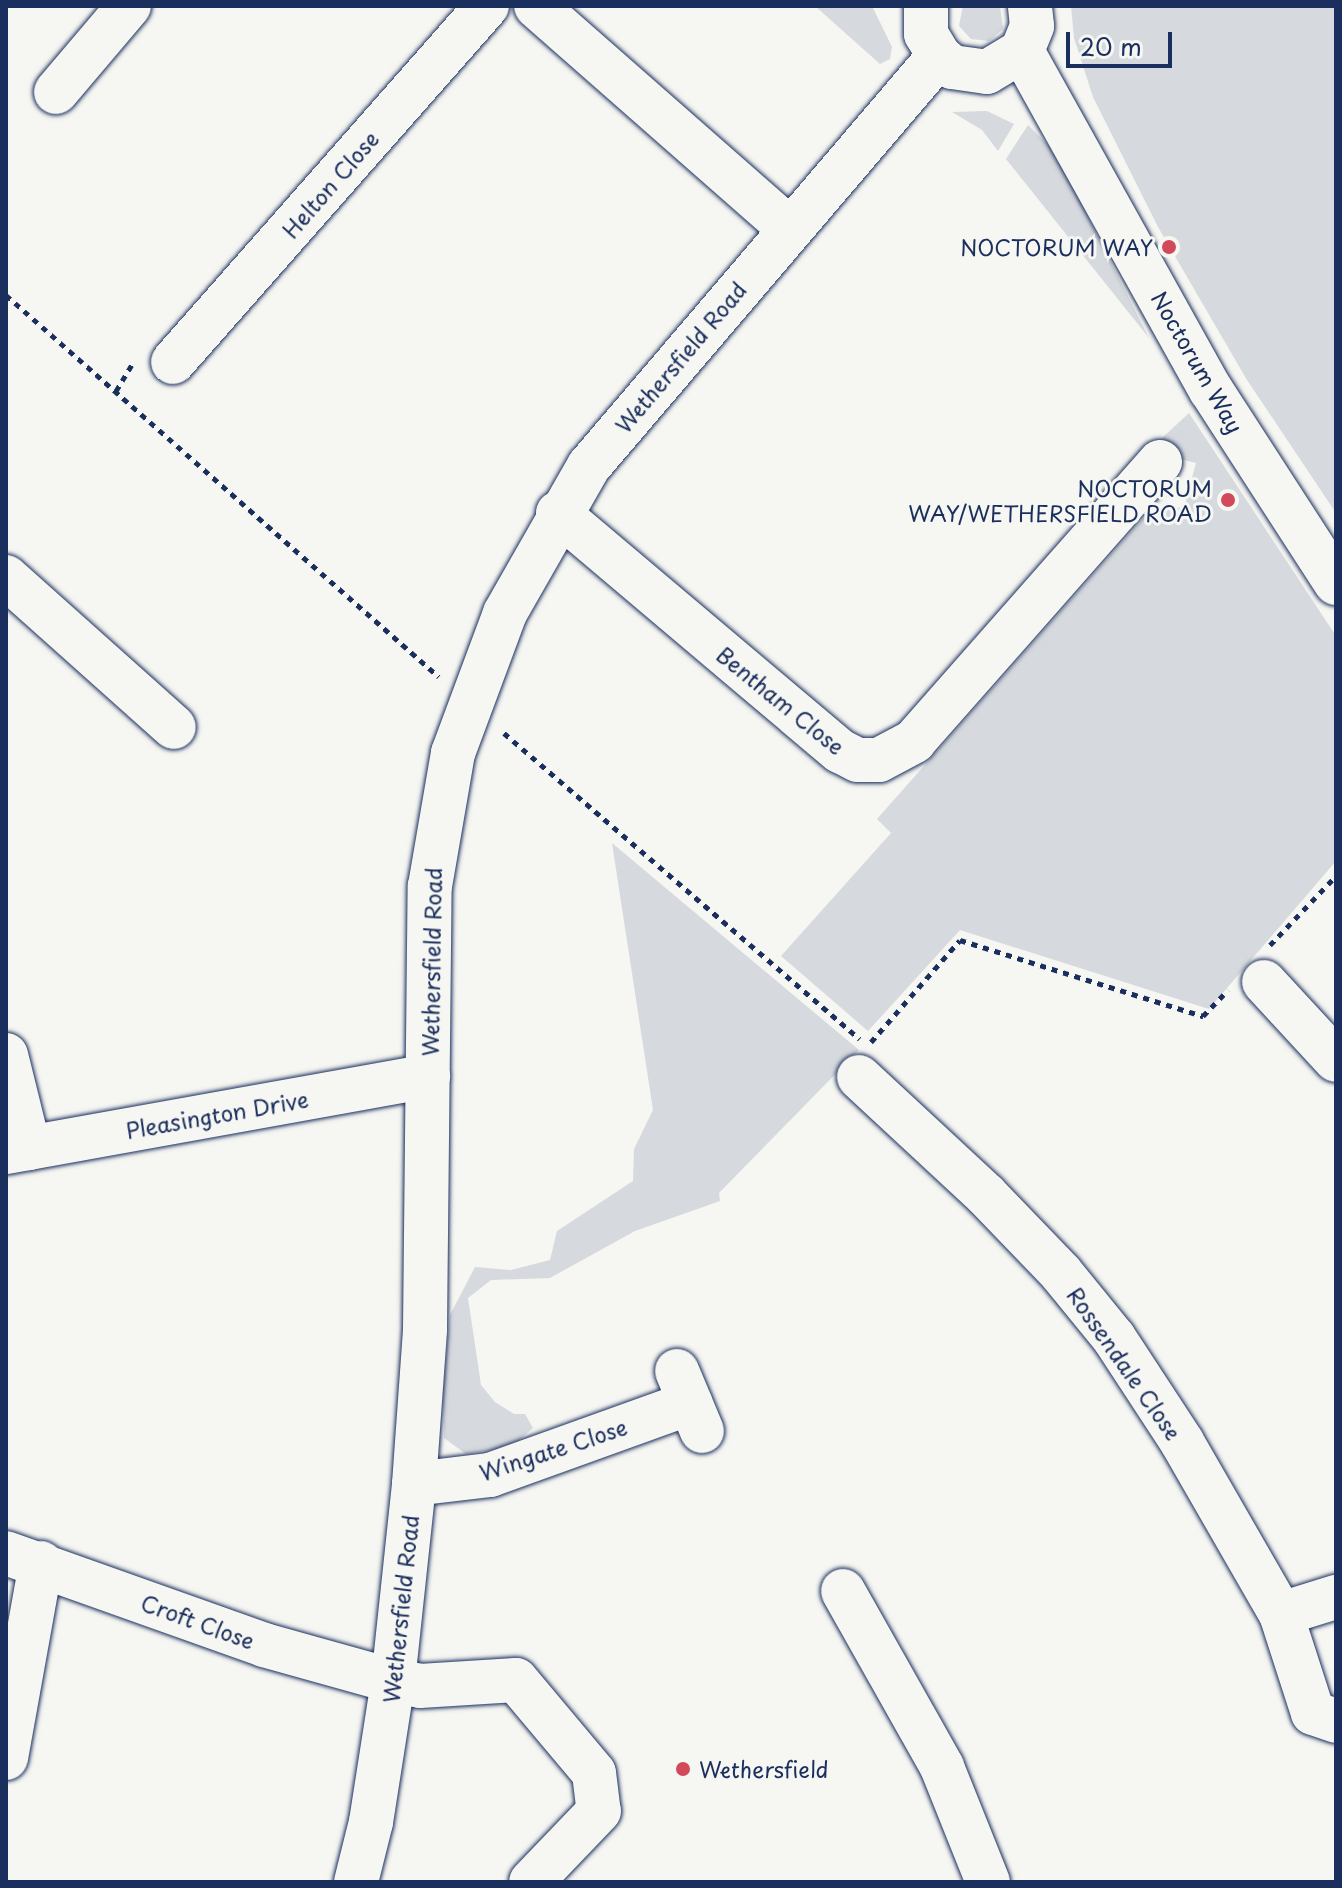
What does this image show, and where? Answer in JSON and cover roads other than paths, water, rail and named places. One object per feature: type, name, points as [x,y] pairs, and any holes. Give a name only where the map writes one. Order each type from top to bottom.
[{"type":"street","points":[[56,92],[129,6]]},
{"type":"street","name":"Helton Close","points":[[173,362],[487,6]]},
{"type":"street","points":[[536,6],[789,228]]},
{"type":"street","points":[[926,6],[926,34],[939,56],[952,67],[987,72],[1004,66],[1022,51],[1032,26],[1030,6]]},
{"type":"street","name":"Noctorum Way","points":[[1022,51],[1211,390],[1336,583]]},
{"type":"street","name":"Wethersfield Road","points":[[356,1882],[371,1822],[393,1681],[414,1484],[425,1329],[430,886],[438,817],[469,704],[505,613],[558,513],[589,466],[789,228],[939,56]]},
{"type":"street","name":"Bentham Close","points":[[558,513],[840,751],[858,760],[879,760],[914,741],[1160,462]]},
{"type":"street","points":[[7,579],[174,727]]},
{"type":"street","points":[[1253,974],[1336,1060]]},
{"type":"street","points":[[6,1055],[17,1150]]},
{"type":"street","name":"Pleasington Drive","points":[[17,1150],[428,1076]]},
{"type":"street","name":"Rossendale Close","points":[[859,1077],[986,1195],[1061,1273],[1114,1338],[1182,1442],[1281,1614],[1316,1725]]},
{"type":"street","name":"Wingate Close","points":[[414,1484],[490,1475],[690,1402]]},
{"type":"street","points":[[6,1758],[24,1558]]},
{"type":"street","name":"Croft Close","points":[[24,1558],[264,1645],[393,1681],[420,1686],[516,1680],[594,1773],[599,1811],[531,1882]]},
{"type":"street","points":[[843,1591],[942,1767],[988,1882]]},
{"type":"street","points":[[1281,1614],[1336,1597]]},
{"type":"place","name":"NOCTORUM WAY","points":[[1169,247]]},
{"type":"place","name":"NOCTORUM WAY/WETHERSFIELD ROAD","points":[[1228,500]]},
{"type":"place","name":"Wethersfield","points":[[683,1769]]}]
